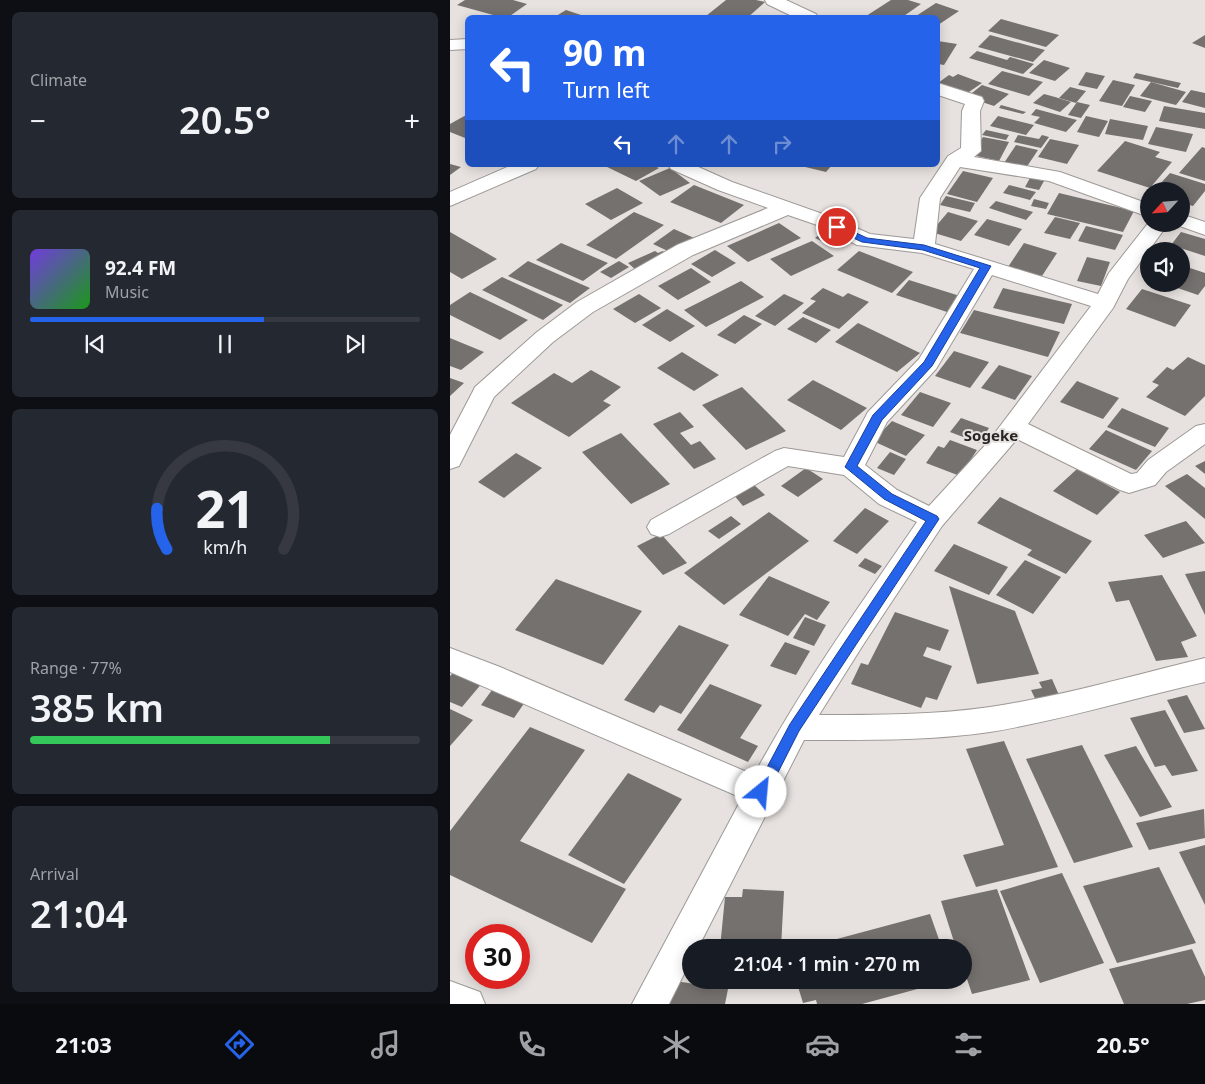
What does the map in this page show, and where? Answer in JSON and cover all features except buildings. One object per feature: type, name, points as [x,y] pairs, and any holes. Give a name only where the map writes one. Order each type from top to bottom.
[{"type":"street","points":[[773,0],[804,15]]},
{"type":"street","points":[[450,45],[465,44]]},
{"type":"street","points":[[924,248],[930,198],[955,160],[972,151],[971,111],[976,101],[940,90]]},
{"type":"street","points":[[940,105],[971,111]]},
{"type":"street","points":[[955,160],[1053,176],[1140,208]]},
{"type":"street","points":[[450,200],[524,167]]},
{"type":"street","points":[[682,167],[725,186],[827,222],[865,240],[924,248],[1105,303]]},
{"type":"street","points":[[450,460],[484,393],[545,337],[584,307],[685,250],[787,208]]},
{"type":"street","points":[[1190,223],[1205,229]]},
{"type":"street","points":[[650,1004],[794,728],[933,519],[997,448],[1105,303],[1117,278],[1152,232]]},
{"type":"street","points":[[851,467],[877,418],[928,364],[986,266]]},
{"type":"street","points":[[1012,427],[1129,484],[1146,479],[1156,466],[1205,432]]},
{"type":"street","points":[[660,527],[784,457],[851,467],[888,497],[933,519]]},
{"type":"street","points":[[450,660],[490,675],[761,792]]},
{"type":"street","points":[[794,728],[919,726],[989,719],[1066,705],[1205,670]]},
{"type":"street","points":[[450,998],[467,1004]]},
{"type":"district","name":"Sogeke","points":[[991,435]]},
{"type":"route","points":[[761,792],[794,728],[933,519],[888,497],[851,467],[877,418],[928,364],[986,266],[924,248],[865,240],[837,227]]}]
